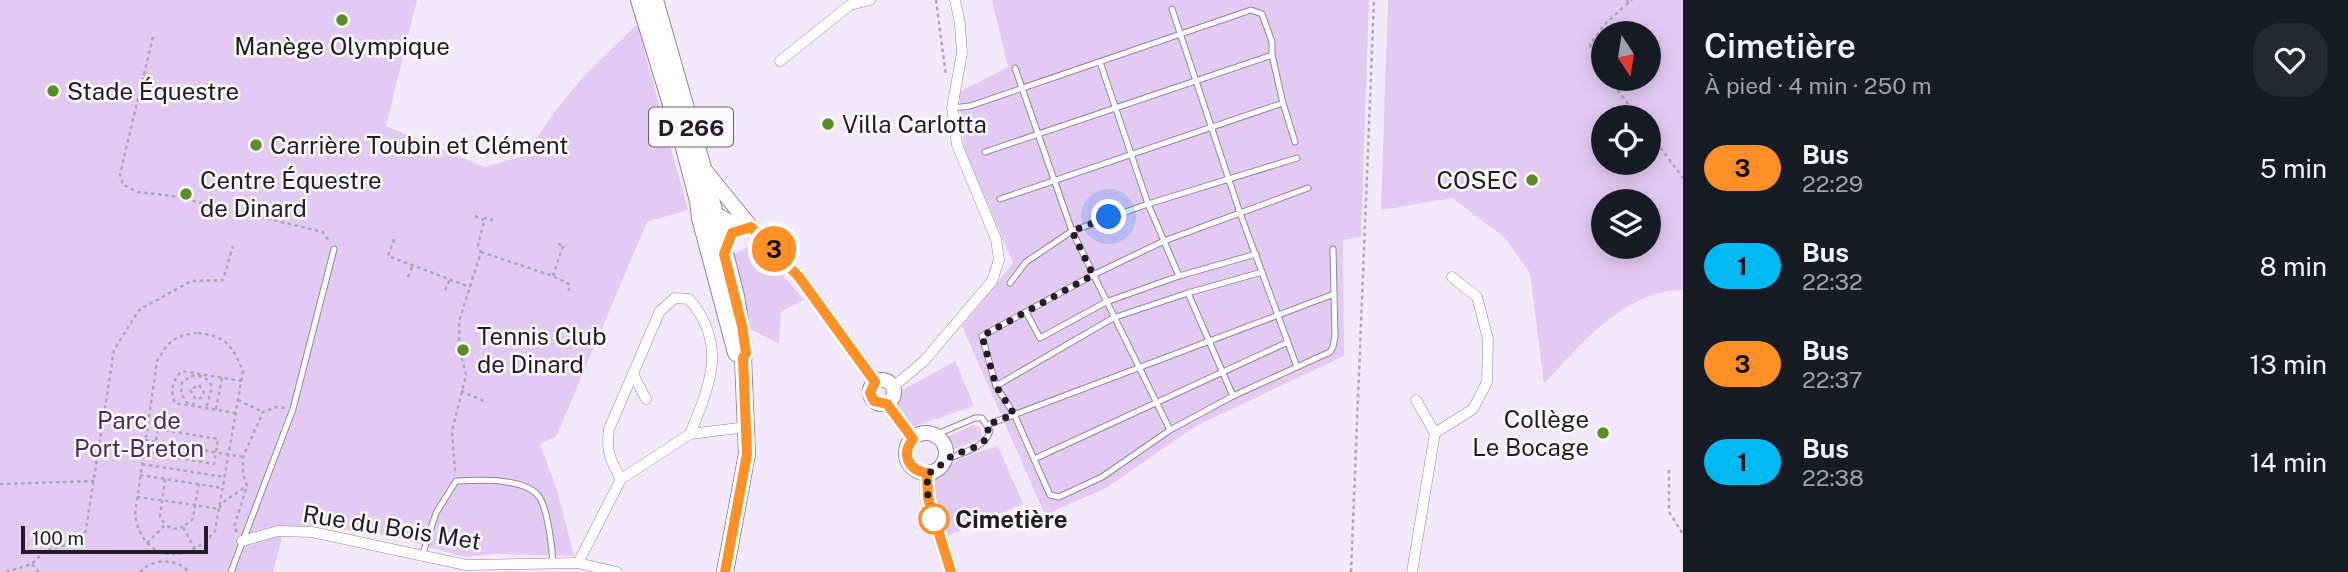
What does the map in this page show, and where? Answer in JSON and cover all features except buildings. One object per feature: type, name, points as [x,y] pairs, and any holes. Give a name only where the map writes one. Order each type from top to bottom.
[{"type":"main road","name":"D 266","points":[[639,0],[698,201],[700,218],[737,355],[743,358]]},
{"type":"main road","name":"D 266","points":[[655,0],[703,168],[742,326],[746,353],[743,358],[747,454],[725,572]]},
{"type":"main road","points":[[703,168],[751,227],[799,277],[875,382]]},
{"type":"main road","points":[[698,201],[730,222],[751,227]]},
{"type":"main road","points":[[724,254],[732,233],[751,227]]},
{"type":"main road","points":[[887,404],[893,398],[894,387],[887,381],[875,382],[870,389],[871,397],[877,403],[887,404],[913,439]]},
{"type":"main road","points":[[921,434],[934,435],[944,444],[945,460],[939,468],[927,473],[916,471],[908,460],[907,451],[913,439],[921,434]]},
{"type":"main road","points":[[927,473],[928,498],[951,572]]},
{"type":"street","points":[[780,61],[850,5],[870,0]]},
{"type":"street","points":[[894,387],[924,361],[992,281],[999,260],[996,239],[957,145],[952,108],[962,53],[955,0]]},
{"type":"street","points":[[1435,433],[1474,409],[1487,382],[1488,339],[1477,297],[1452,276]]},
{"type":"street","points":[[672,286],[675,298]]},
{"type":"street","points":[[621,479],[610,461],[606,446],[609,429],[660,312],[675,298],[689,299],[698,310],[707,327],[713,355],[709,387],[690,434]]},
{"type":"street","points":[[633,374],[646,399]]},
{"type":"street","points":[[1412,572],[1435,433],[1416,400]]},
{"type":"street","points":[[578,563],[621,479],[690,434],[747,427]]},
{"type":"street","name":"Rue du Bois Met","points":[[242,541],[278,531],[312,532],[466,565],[578,563],[617,572]]},
{"type":"lane","points":[[1172,9],[1240,213],[1297,367]]},
{"type":"lane","points":[[952,108],[970,106],[1251,10],[1262,14],[1272,42],[1272,55],[1294,142]]},
{"type":"lane","points":[[985,152],[1272,55]]},
{"type":"lane","points":[[1100,62],[1148,204],[1179,276]]},
{"type":"lane","points":[[1015,68],[1072,231],[1170,430]]},
{"type":"lane","points":[[1000,199],[1283,103]]},
{"type":"lane","points":[[1010,283],[1026,262],[1072,231],[1148,204],[1297,158]]},
{"type":"lane","points":[[1308,188],[1164,241],[1093,275],[982,336],[996,386],[1014,414],[1050,495],[1059,497],[1102,477],[1170,430],[1233,396],[1330,352],[1333,347],[1334,249]]},
{"type":"lane","points":[[231,572],[293,409],[334,249]]},
{"type":"lane","points":[[1026,313],[1040,338],[1106,302],[1179,276],[1256,254]]},
{"type":"lane","points":[[996,386],[1113,318],[1262,272]]},
{"type":"lane","points":[[1188,293],[1233,396]]},
{"type":"lane","points":[[987,425],[1334,294]]},
{"type":"lane","points":[[1034,459],[1288,342]]},
{"type":"lane","points":[[934,435],[975,418],[982,418],[987,425],[989,435],[980,445],[945,460]]},
{"type":"lane","points":[[422,555],[436,513],[456,481],[482,480],[522,485],[540,497],[553,563]]},
{"type":"path","points":[[936,0],[947,84]]},
{"type":"path","points":[[1352,572],[1374,0]]},
{"type":"path","points":[[1608,21],[1629,1]]},
{"type":"path","points":[[153,37],[120,174],[123,185],[138,192],[172,196],[323,232],[334,249]]},
{"type":"path","points":[[1618,91],[1630,105]]},
{"type":"path","points":[[1661,148],[1683,178]]},
{"type":"path","points":[[475,216],[493,220]]},
{"type":"path","points":[[456,481],[452,430],[466,375],[458,346],[459,321],[481,252],[478,245],[484,220]]},
{"type":"path","points":[[394,239],[388,256],[470,287]]},
{"type":"path","points":[[553,276],[564,246],[558,244]]},
{"type":"path","points":[[6,572],[32,564],[46,551],[78,541],[85,535],[114,350],[139,310],[191,281],[223,280],[233,246]]},
{"type":"path","points":[[481,252],[553,276],[569,284],[569,291]]},
{"type":"path","points":[[408,276],[413,265]]},
{"type":"path","points":[[446,290],[450,279]]},
{"type":"path","points":[[198,332],[216,335],[234,350],[243,371],[238,400],[215,531],[195,549],[186,553],[171,554],[155,550],[147,543],[136,524],[135,514],[157,361],[167,345],[177,335],[198,332]]},
{"type":"path","points":[[236,413],[175,403],[174,382],[182,371],[242,381]]},
{"type":"path","points":[[181,389],[190,390],[196,385],[198,374]]},
{"type":"path","points":[[191,405],[183,399],[181,389],[185,379],[198,374]]},
{"type":"path","points":[[198,374],[209,381],[212,388],[205,406]]},
{"type":"path","points":[[216,409],[222,378]]},
{"type":"path","points":[[196,385],[201,387],[204,393]]},
{"type":"path","points":[[190,390],[195,398]]},
{"type":"path","points":[[461,391],[484,401]]},
{"type":"path","points":[[204,393],[211,394]]},
{"type":"path","points":[[195,398],[201,398],[204,393]]},
{"type":"path","points":[[191,405],[195,398]]},
{"type":"path","points":[[238,400],[263,412]]},
{"type":"path","points":[[242,541],[234,527],[247,486],[243,474],[243,457],[263,412],[276,407],[293,409]]},
{"type":"path","points":[[158,429],[188,434],[218,439],[214,464],[154,454],[158,429]]},
{"type":"path","points":[[188,434],[187,442],[191,447],[243,457]]},
{"type":"path","points":[[145,440],[181,446],[186,451]]},
{"type":"path","points":[[181,446],[187,442]]},
{"type":"path","points":[[185,459],[186,451],[191,447]]},
{"type":"path","points":[[142,464],[224,477]]},
{"type":"path","points":[[1669,470],[1669,512],[1683,534]]},
{"type":"path","points":[[140,475],[222,488]]},
{"type":"path","points":[[165,479],[160,516],[165,525],[173,529],[183,527],[192,519],[199,484]]},
{"type":"path","points":[[0,484],[94,481]]},
{"type":"path","points":[[218,509],[247,486]]},
{"type":"path","points":[[137,497],[218,509]]},
{"type":"path","points":[[147,543],[165,525]]},
{"type":"path","points":[[183,527],[195,549]]},
{"type":"path","points":[[170,562],[171,554]]},
{"type":"path","points":[[140,572],[154,562],[170,562],[184,566],[189,572]]},
{"type":"path","points":[[32,564],[38,572]]},
{"type":"green space","name":"Parc de Port-Breton","points":[[0,0],[417,0],[386,126],[485,167],[524,156],[584,76],[637,24],[688,210],[647,222],[556,437],[540,444],[557,490],[574,556],[497,554],[464,557],[391,536],[316,526],[285,526],[273,572],[0,572]]},
{"type":"green space","points":[[992,0],[1369,0],[1361,237],[1343,240],[1344,356],[1196,426],[1106,488],[1045,515],[962,326],[1013,263],[964,149],[959,92],[1008,67]]},
{"type":"green space","name":"COSEC","points":[[1388,0],[1683,0],[1683,290],[1641,299],[1605,322],[1544,384],[1530,273],[1505,238],[1452,198],[1381,210]]},
{"type":"green space","points":[[752,245],[776,267],[804,300],[781,311],[779,344],[752,330],[747,322],[733,254]]},
{"type":"green space","points":[[955,361],[974,406],[912,427],[895,406],[901,391]]},
{"type":"green space","points":[[973,425],[980,427],[980,439],[950,451],[944,438]]},
{"type":"green space","points":[[998,446],[1023,504],[948,536],[934,501],[935,480],[958,460]]},
{"type":"bus line","name":"3","points":[[725,572],[747,454],[747,427],[743,358],[746,353],[736,296],[724,254],[732,233],[751,227],[799,277],[875,382],[870,389],[874,401],[887,404],[913,439],[907,451],[908,460],[916,471],[927,473],[928,498],[951,572]]},
{"type":"place","name":"Manège Olympique","points":[[342,20]]},
{"type":"place","name":"Stade Équestre","points":[[53,91]]},
{"type":"place","name":"Villa Carlotta","points":[[828,124]]},
{"type":"place","name":"Carrière Toubin et Clément","points":[[256,145]]},
{"type":"place","name":"COSEC","points":[[1532,180]]},
{"type":"place","name":"Centre Équestre de Dinard","points":[[186,194]]},
{"type":"place","name":"Tennis Club de Dinard","points":[[463,350]]},
{"type":"place","name":"Collège Le Bocage","points":[[1603,433]]},
{"type":"place","name":"Cimetière","points":[[934,519]]},
{"type":"route","points":[[934,519],[928,498],[927,473],[939,468],[945,460],[980,445],[989,435],[987,425],[1014,414],[996,386],[982,336],[1093,275],[1072,231],[1109,217]]}]
